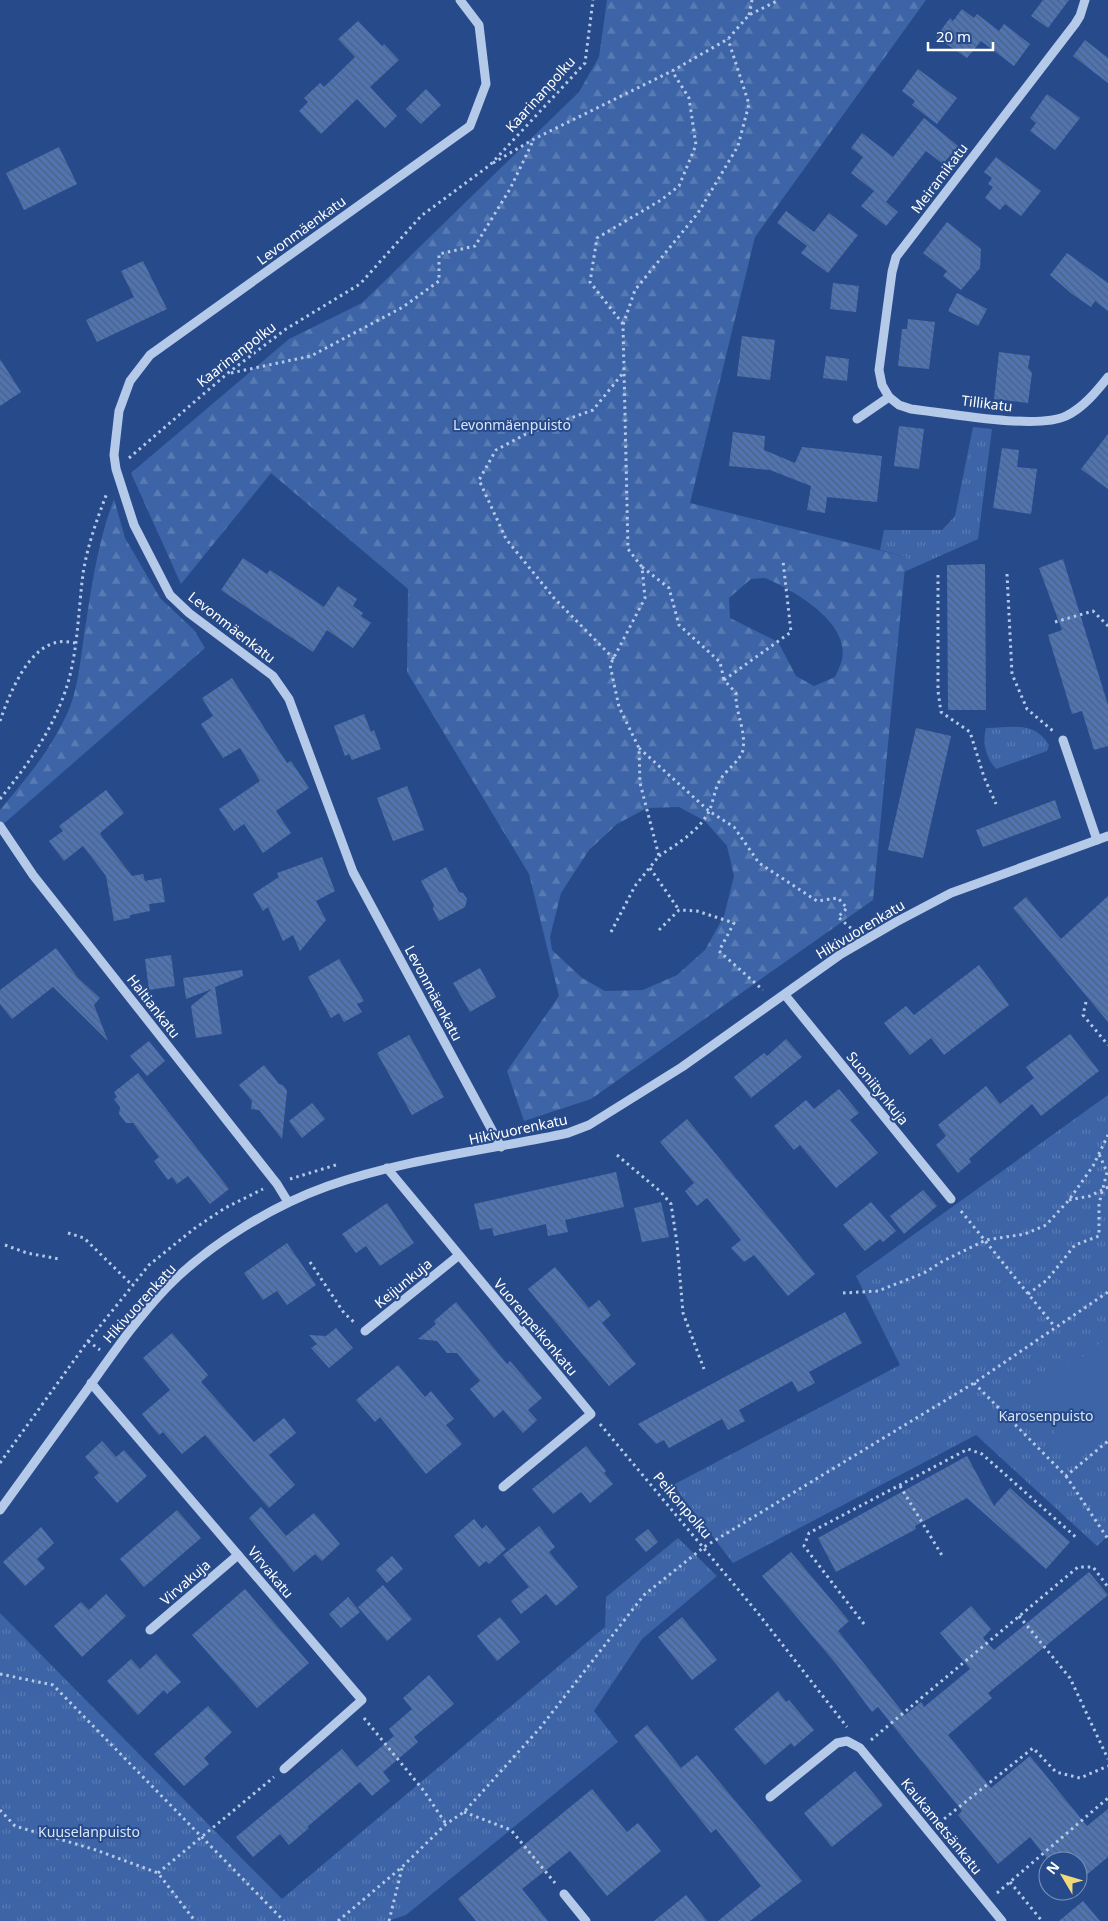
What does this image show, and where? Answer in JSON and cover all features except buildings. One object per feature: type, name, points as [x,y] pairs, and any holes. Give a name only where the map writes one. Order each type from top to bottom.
[{"type":"street","name":"Levonmäenkatu","points":[[460,0],[478,25],[486,84],[470,126],[150,356],[130,380],[119,411],[114,455],[116,469],[134,526],[170,596],[189,613],[273,676],[290,699],[353,872],[501,1147]]},
{"type":"street","name":"Meiramikatu","points":[[889,397],[882,385],[879,370],[892,272],[896,257],[1075,24],[1080,16],[1085,0]]},
{"type":"street","name":"Tillikatu","points":[[889,397],[899,405],[911,409],[1018,421],[1053,420],[1067,416],[1081,406],[1108,376]]},
{"type":"street","points":[[857,419],[889,397]]},
{"type":"street","points":[[1063,740],[1097,840]]},
{"type":"street","name":"Haltiankatu","points":[[0,826],[33,875],[277,1184],[288,1202]]},
{"type":"street","name":"Hikivuorenkatu","points":[[0,1510],[123,1337],[169,1286],[192,1265],[231,1236],[288,1202],[328,1186],[387,1168],[568,1133],[590,1125],[682,1067],[841,954],[896,922],[951,893],[1108,836]]},
{"type":"street","name":"Suoniitynkuja","points":[[784,995],[951,1198]]},
{"type":"street","name":"Vuorenpeikonkatu","points":[[387,1168],[458,1256],[591,1414]]},
{"type":"street","name":"Keijunkuja","points":[[365,1331],[458,1256]]},
{"type":"street","name":"Virvakatu","points":[[91,1383],[362,1700],[355,1707]]},
{"type":"street","points":[[503,1487],[591,1414]]},
{"type":"street","name":"Virvakuja","points":[[150,1630],[238,1555]]},
{"type":"street","points":[[284,1769],[355,1707]]},
{"type":"street","points":[[770,1797],[837,1743],[847,1741],[860,1748]]},
{"type":"street","name":"Kaukametsänkatu","points":[[860,1748],[1002,1921]]},
{"type":"street","points":[[564,1894],[586,1921]]},
{"type":"path","name":"Kaarinanpolku","points":[[0,799],[30,762],[50,727],[66,690],[75,643],[84,572],[99,515],[116,469],[228,373],[286,329],[360,284],[421,216],[490,165],[585,63],[593,0]]},
{"type":"path","points":[[749,15],[752,0]]},
{"type":"path","points":[[490,165],[534,139],[672,71],[728,39],[749,15],[779,0]]},
{"type":"path","points":[[611,932],[635,886],[659,856],[680,842],[702,821],[709,811],[720,778],[743,752],[744,730],[736,702],[736,693],[724,680],[720,662],[678,626],[669,588],[642,567],[628,549],[623,373],[623,325],[635,290],[698,213],[738,146],[749,104],[728,39]]},
{"type":"path","points":[[623,325],[590,282],[597,238],[661,200],[679,186],[696,145],[689,98],[672,71]]},
{"type":"path","points":[[228,373],[311,356],[403,308],[438,281],[439,254],[475,246],[510,189],[534,139]]},
{"type":"path","points":[[614,659],[554,598],[506,539],[479,480],[496,450],[526,434],[593,410],[623,373]]},
{"type":"path","points":[[724,680],[791,632],[784,561]]},
{"type":"path","points":[[642,567],[645,598],[610,665],[619,707],[639,748],[709,811],[734,827],[759,863],[817,901],[838,898],[847,908],[838,917],[854,930]]},
{"type":"path","points":[[1007,574],[1012,674],[1027,709],[1063,740]]},
{"type":"path","points":[[938,575],[938,690],[941,712],[970,732],[984,776],[996,804]]},
{"type":"path","points":[[1055,622],[1093,611],[1108,626]]},
{"type":"path","points":[[0,721],[22,670],[34,657],[40,651],[58,642],[75,643]]},
{"type":"path","points":[[639,748],[640,783],[659,856]]},
{"type":"path","points":[[650,868],[679,910]]},
{"type":"path","points":[[659,930],[679,910],[697,911],[734,923],[719,951],[763,990]]},
{"type":"path","points":[[846,935],[862,925]]},
{"type":"path","points":[[758,993],[770,985]]},
{"type":"path","points":[[1086,1002],[1083,1015],[1108,1045]]},
{"type":"path","points":[[843,1293],[878,1291],[924,1273],[943,1261],[986,1240],[1037,1230],[1046,1225],[1069,1200],[1099,1154],[1108,1135]]},
{"type":"path","points":[[1028,1294],[1047,1280],[1075,1245],[1099,1236],[1099,1204],[1108,1174],[1099,1154]]},
{"type":"path","points":[[617,1155],[671,1204],[677,1243],[683,1313],[704,1369]]},
{"type":"path","points":[[0,1463],[131,1284],[149,1265],[195,1228],[249,1195],[340,1164]]},
{"type":"path","points":[[1069,1200],[1090,1196],[1108,1187]]},
{"type":"path","points":[[951,1198],[1055,1327]]},
{"type":"path","points":[[68,1233],[84,1238],[131,1284]]},
{"type":"path","points":[[5,1245],[27,1253],[59,1259]]},
{"type":"path","points":[[310,1262],[344,1313],[365,1331]]},
{"type":"path","points":[[338,1921],[402,1867],[446,1824],[464,1812],[540,1728],[644,1595],[704,1547],[974,1383],[1108,1292]]},
{"type":"path","points":[[974,1383],[1066,1476],[1108,1539]]},
{"type":"path","name":"Peikonpolku","points":[[591,1414],[758,1612],[840,1717],[860,1748]]},
{"type":"path","points":[[1066,1476],[1108,1441]]},
{"type":"path","points":[[864,1624],[804,1546],[809,1533],[968,1450],[982,1454],[1078,1540]]},
{"type":"path","points":[[900,1486],[943,1557]]},
{"type":"path","points":[[860,1748],[1078,1567],[1093,1567],[1108,1587]]},
{"type":"path","points":[[1019,1616],[1070,1678],[1108,1759]]},
{"type":"path","points":[[0,1674],[53,1685],[284,1921]]},
{"type":"path","points":[[355,1707],[424,1791],[446,1824]]},
{"type":"path","points":[[929,1832],[1033,1748],[1056,1772],[1080,1778],[1108,1766]]},
{"type":"path","points":[[158,1873],[284,1769]]},
{"type":"path","points":[[987,1902],[1108,1798]]},
{"type":"path","points":[[0,1810],[15,1826],[96,1850],[158,1873],[196,1921]]},
{"type":"path","points":[[464,1812],[511,1830],[564,1894]]},
{"type":"path","points":[[388,1921],[402,1867]]},
{"type":"path","points":[[1010,1882],[1042,1921]]},
{"type":"green space","name":"Levonmäenpuisto","points":[[607,0],[926,0],[755,237],[690,503],[906,557],[873,900],[591,1099],[524,1121],[507,1071],[559,996],[529,874],[407,672],[408,589],[271,473],[181,584],[131,473],[289,339],[362,303],[579,92],[599,57]],"holes":[[[765,578],[804,599],[829,620],[837,632],[842,645],[842,659],[835,677],[814,686],[796,676],[778,642],[730,618],[729,598],[751,579]],[[679,807],[705,821],[727,846],[734,876],[724,916],[705,950],[677,975],[643,990],[605,991],[582,978],[552,950],[550,937],[561,893],[589,850],[617,824],[647,808]]]},
{"type":"green space","points":[[973,427],[992,429],[978,539],[904,572],[906,557],[880,550],[884,530],[942,530],[955,516]]},
{"type":"green space","points":[[114,499],[125,538],[160,598],[194,630],[205,648],[0,827],[0,810],[48,749],[70,707],[78,678],[96,563]]},
{"type":"green space","points":[[1021,727],[1029,729],[1043,737],[1049,745],[1047,751],[996,769],[986,750],[984,739],[986,728]]},
{"type":"green space","name":"Karosenpuisto","points":[[1108,1095],[1108,1536],[1097,1546],[976,1435],[733,1563],[673,1485],[900,1365],[856,1276]]},
{"type":"green space","name":"Karosenpuisto","points":[[1108,1337],[1108,1437],[1076,1461],[1029,1398]]},
{"type":"green space","name":"Kuuselanpuisto","points":[[678,1538],[717,1576],[642,1639],[594,1711],[618,1742],[406,1915],[388,1921],[0,1921],[0,1613],[282,1899],[605,1627],[606,1597]]}]
